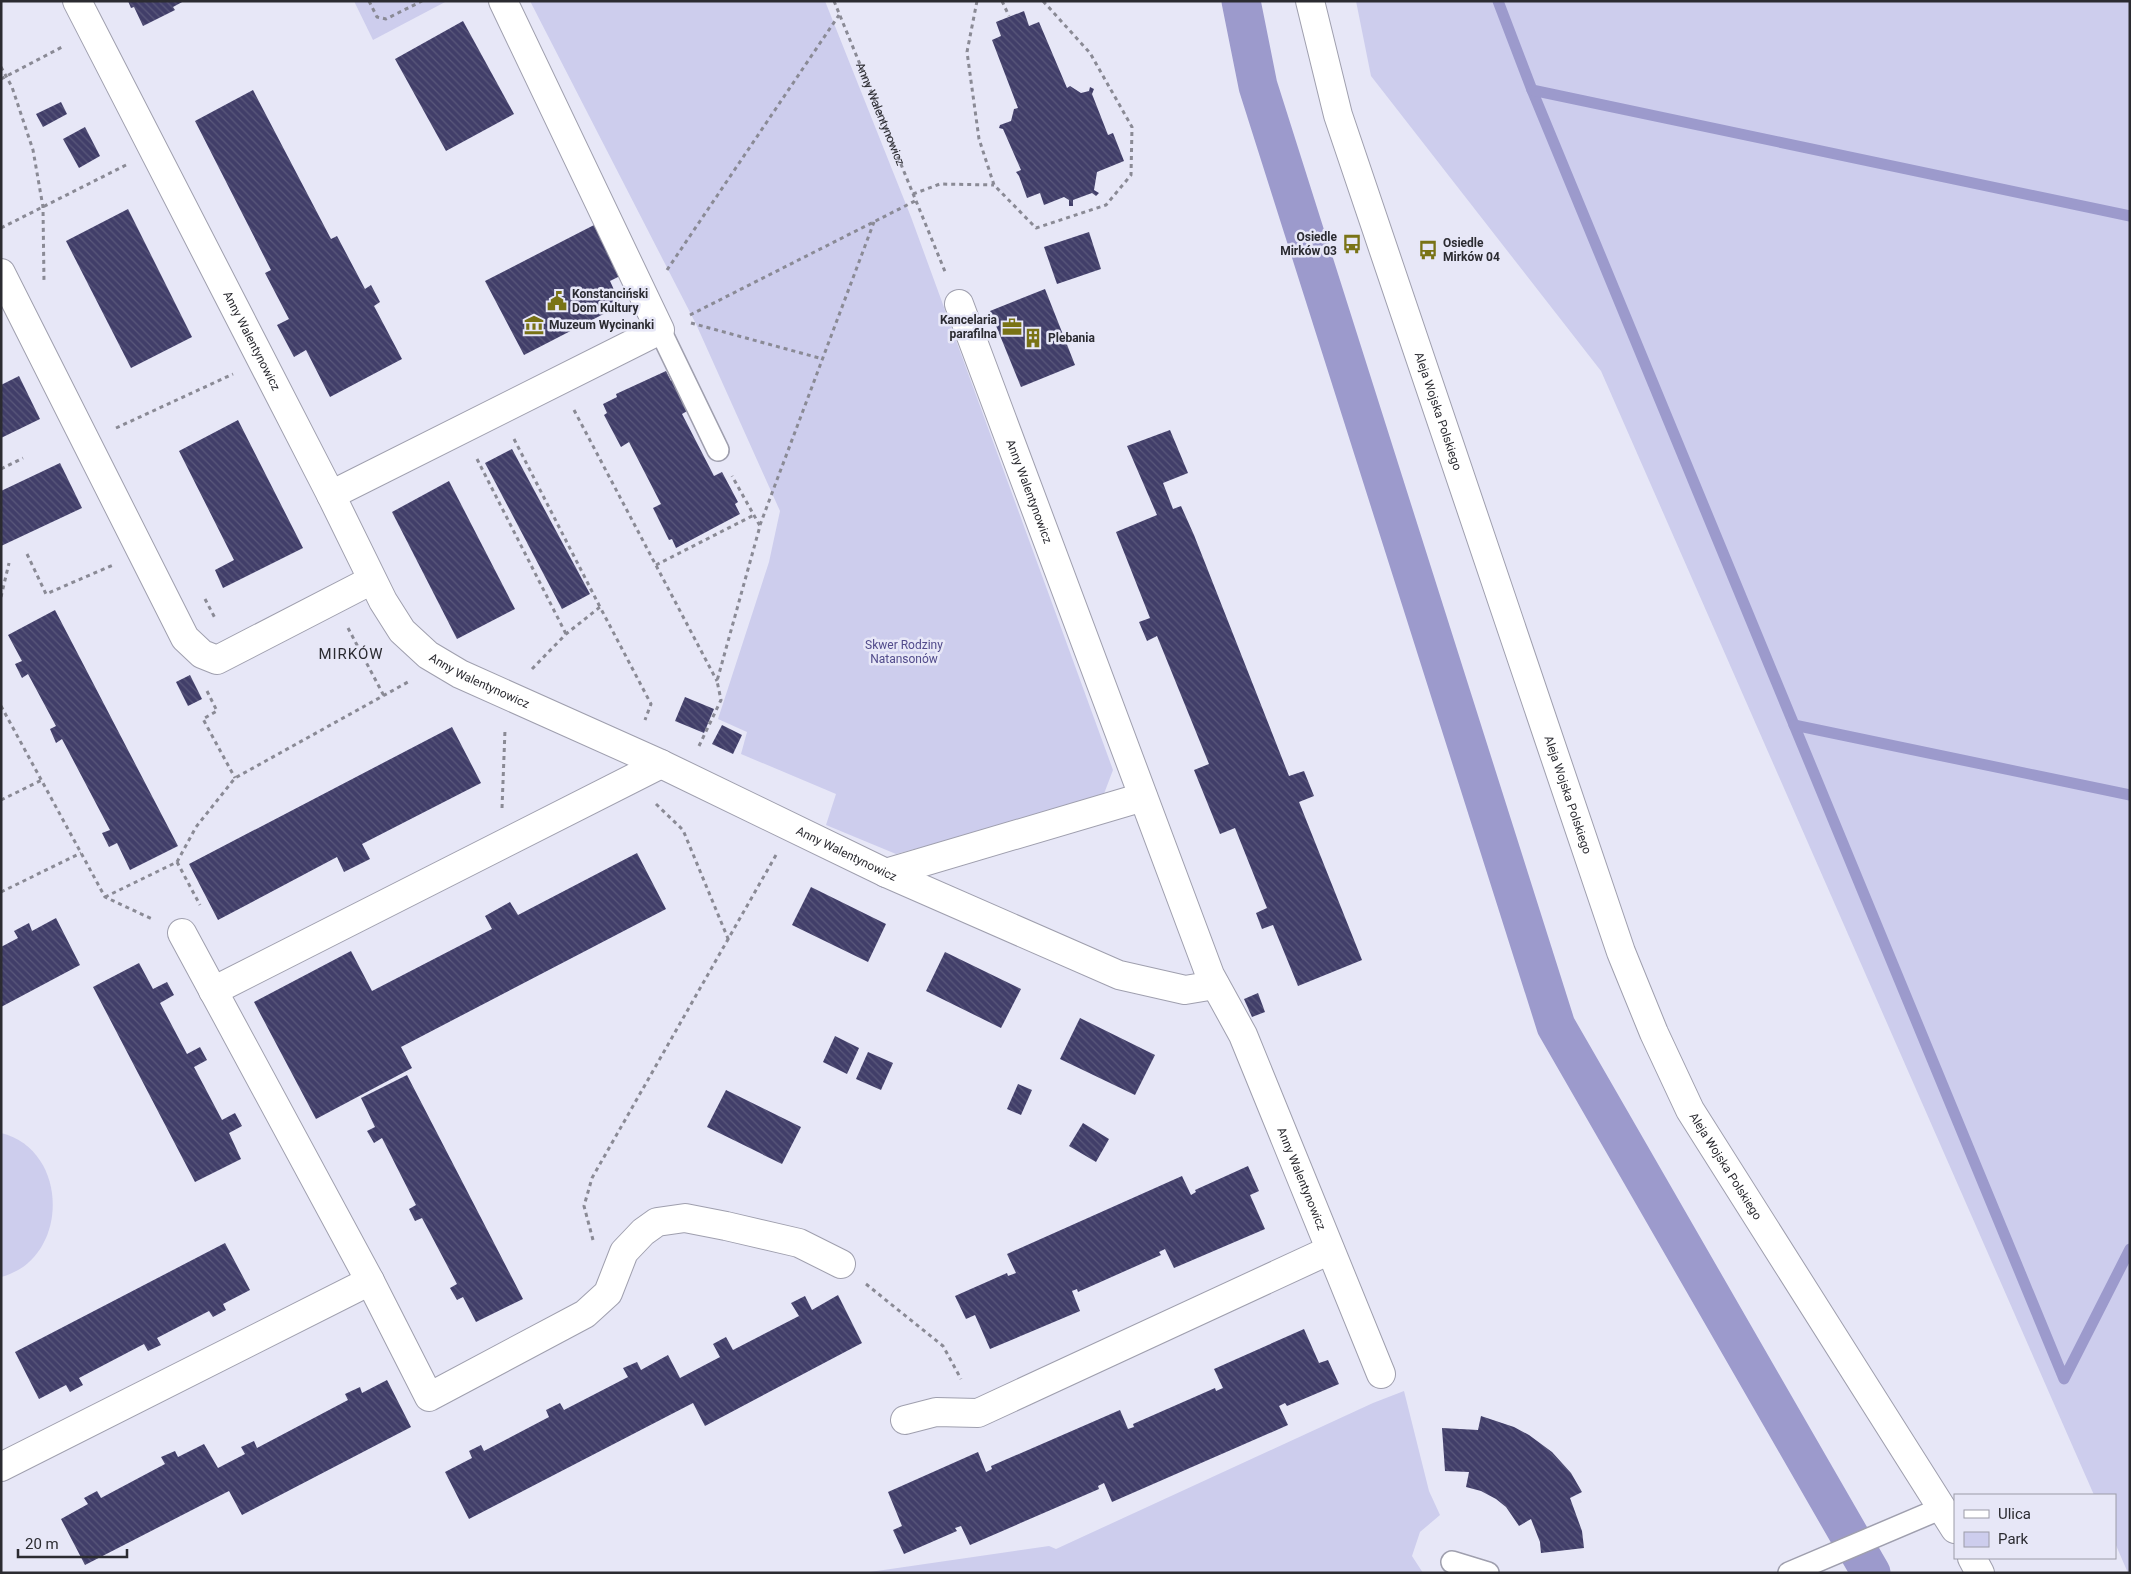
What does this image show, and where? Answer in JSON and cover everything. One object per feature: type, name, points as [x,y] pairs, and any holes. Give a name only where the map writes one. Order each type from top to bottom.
[{"type":"street","name":"Anny Walentynowicz","points":[[77,1],[331,495],[382,602],[402,631],[428,655],[443,666],[661,764],[886,873],[1119,975],[1185,990],[1216,985]]},
{"type":"street","points":[[331,495],[670,325],[646,301],[503,1]]},
{"type":"street","name":"Aleja Wojska Polskiego","points":[[1310,1],[1338,115],[1621,952],[1654,1033],[1690,1110],[1948,1519]]},
{"type":"street","points":[[1,273],[185,638],[195,649],[209,658],[217,660],[372,580]]},
{"type":"street","name":"Anny Walentynowicz","points":[[959,304],[1207,969],[1243,1035],[1381,1374]]},
{"type":"street","points":[[213,991],[661,764]]},
{"type":"street","points":[[886,873],[1144,797]]},
{"type":"street","points":[[182,933],[370,1281],[429,1397],[585,1314],[608,1293],[624,1252],[643,1232],[657,1222],[685,1218],[799,1242],[841,1264]]},
{"type":"street","points":[[905,1420],[936,1412],[978,1413],[1330,1250]]},
{"type":"street","points":[[1,1467],[370,1281]]},
{"type":"street","points":[[1973,1559],[1980,1573]]},
{"type":"lane","points":[[670,325],[718,450]]},
{"type":"lane","points":[[1789,1573],[1915,1521],[1948,1519]]},
{"type":"lane","points":[[1452,1562],[1488,1573]]},
{"type":"path","points":[[369,1],[377,17],[386,19],[422,1]]},
{"type":"path","name":"Anny Walentynowicz","points":[[834,1],[959,304]]},
{"type":"path","points":[[977,1],[967,52],[979,139],[994,185],[1036,228],[1106,205],[1131,176],[1132,127],[1090,53],[1043,1]]},
{"type":"path","points":[[1002,1],[1009,16]]},
{"type":"path","points":[[646,301],[839,15]]},
{"type":"path","points":[[3,78],[70,43]]},
{"type":"path","points":[[1,67],[3,78],[12,87],[33,150],[44,207],[44,291]]},
{"type":"path","points":[[1,228],[129,163]]},
{"type":"path","points":[[913,194],[940,184],[994,185]]},
{"type":"path","points":[[670,325],[915,201]]},
{"type":"path","points":[[717,681],[760,526],[874,222]]},
{"type":"path","points":[[670,325],[823,359]]},
{"type":"path","points":[[116,428],[242,369]]},
{"type":"path","points":[[573,408],[717,681],[721,700],[686,776]]},
{"type":"path","points":[[111,420],[120,437]]},
{"type":"path","points":[[512,434],[651,704],[642,726]]},
{"type":"path","points":[[718,450],[760,526]]},
{"type":"path","points":[[474,452],[566,634]]},
{"type":"path","points":[[1,469],[24,458]]},
{"type":"path","points":[[656,565],[754,515]]},
{"type":"path","points":[[1,597],[9,563]]},
{"type":"path","points":[[203,595],[232,652]]},
{"type":"path","points":[[530,672],[566,634],[600,607]]},
{"type":"path","points":[[346,623],[384,696]]},
{"type":"path","points":[[105,897],[177,862],[196,827],[235,778],[414,679]]},
{"type":"path","points":[[1,706],[105,897],[182,933]]},
{"type":"path","points":[[501,846],[505,724]]},
{"type":"path","points":[[1,800],[42,780]]},
{"type":"path","points":[[595,1246],[584,1206],[592,1178],[792,826]]},
{"type":"path","points":[[1,892],[81,853]]},
{"type":"path","points":[[841,1264],[943,1346],[978,1413]]},
{"type":"green space","points":[[354,1],[447,1],[373,40]]},
{"type":"green space","name":"Skwer Rodziny Natansonów","points":[[530,1],[825,1],[911,217],[1113,770],[1102,799],[896,854],[826,825],[836,794],[741,754],[747,732],[718,719],[769,562],[780,511],[696,324]]},
{"type":"green space","points":[[1356,1],[2130,1],[2130,1573],[2128,1573],[2116,1545],[2116,1494],[2094,1494],[1601,371],[1371,76]]},
{"type":"green space","points":[[1,1133],[24,1143],[40,1160],[50,1181],[53,1205],[50,1228],[40,1249],[24,1266],[1,1277]]},
{"type":"green space","points":[[1404,1391],[1429,1491],[1440,1515],[1420,1532],[1412,1556],[1423,1573],[863,1573],[1049,1546],[1056,1549],[1373,1403]]},
{"type":"building","points":[[128,1],[184,1],[173,7],[175,10],[143,26],[134,7],[131,8]]},
{"type":"building","points":[[1024,11],[1029,26],[1039,22],[1067,88],[1070,86],[1081,93],[1089,91],[1090,87],[1094,89],[1092,94],[1108,135],[1113,133],[1124,161],[1097,172],[1094,190],[1099,193],[1096,196],[1092,193],[1073,200],[1073,206],[1069,206],[1069,200],[1064,197],[1044,205],[1040,193],[1027,198],[1016,172],[1021,170],[1003,129],[999,128],[1000,125],[1011,121],[1014,109],[1018,108],[992,40],[1001,36],[996,22]]},
{"type":"building","points":[[463,21],[514,114],[446,151],[395,59]]},
{"type":"building","points":[[253,90],[331,239],[337,236],[365,289],[371,285],[380,302],[374,306],[402,359],[330,397],[306,350],[294,357],[277,325],[289,319],[265,273],[271,270],[195,121]]},
{"type":"building","points":[[61,102],[67,114],[43,127],[36,114]]},
{"type":"building","points":[[85,127],[100,156],[79,168],[63,139]]},
{"type":"building","points":[[128,209],[192,337],[131,368],[66,241]]},
{"type":"building","points":[[596,224],[622,275],[610,281],[621,305],[524,355],[485,281]]},
{"type":"building","points":[[1089,232],[1101,269],[1057,284],[1044,247]]},
{"type":"building","name":"Plebania","points":[[1045,289],[1075,365],[1021,387],[990,311]]},
{"type":"building","points":[[666,371],[671,381],[674,379],[689,410],[682,414],[714,476],[722,472],[738,502],[735,504],[740,514],[676,548],[672,539],[669,540],[653,508],[661,504],[629,442],[621,447],[604,415],[607,413],[603,404],[617,397],[616,394]]},
{"type":"building","points":[[19,376],[40,419],[1,438],[1,385]]},
{"type":"building","points":[[238,420],[303,548],[223,588],[215,570],[234,560],[179,451]]},
{"type":"building","points":[[1170,430],[1188,473],[1163,483],[1173,509],[1181,506],[1194,535],[1289,776],[1304,771],[1314,796],[1299,802],[1362,960],[1298,986],[1273,925],[1262,929],[1256,913],[1267,908],[1235,828],[1220,834],[1194,770],[1209,764],[1157,636],[1147,641],[1139,622],[1150,618],[1116,532],[1157,515],[1127,446]]},
{"type":"building","points":[[512,449],[590,594],[562,609],[485,463]]},
{"type":"building","points":[[60,463],[82,508],[1,546],[1,491]]},
{"type":"building","points":[[449,481],[515,609],[457,639],[392,512]]},
{"type":"building","points":[[55,610],[178,846],[130,870],[117,843],[109,847],[102,833],[110,830],[62,739],[56,743],[50,729],[56,726],[28,674],[22,678],[15,664],[22,661],[8,635]]},
{"type":"building","points":[[190,675],[202,699],[188,706],[176,682]]},
{"type":"building","points":[[685,697],[714,709],[704,733],[675,721]]},
{"type":"building","points":[[722,725],[742,735],[733,754],[712,744]]},
{"type":"building","points":[[452,727],[481,783],[362,844],[370,859],[344,872],[337,857],[218,920],[189,864]]},
{"type":"building","points":[[637,853],[666,909],[401,1047],[412,1068],[316,1119],[254,1002],[351,951],[372,991],[492,929],[485,916],[510,902],[518,915]]},
{"type":"building","points":[[811,887],[886,924],[868,962],[792,925]]},
{"type":"building","points":[[56,918],[80,965],[1,1007],[1,947],[18,938],[14,931],[29,923],[32,931]]},
{"type":"building","points":[[945,952],[1021,989],[1001,1028],[926,991]]},
{"type":"building","points":[[139,963],[153,989],[167,982],[174,995],[160,1003],[187,1054],[200,1047],[207,1060],[194,1067],[222,1120],[235,1113],[242,1126],[229,1133],[241,1159],[195,1182],[93,987]]},
{"type":"building","points":[[1258,993],[1265,1012],[1252,1017],[1244,999]]},
{"type":"building","points":[[1080,1018],[1155,1055],[1135,1095],[1060,1059]]},
{"type":"building","points":[[835,1036],[859,1048],[847,1074],[823,1062]]},
{"type":"building","points":[[868,1052],[893,1063],[881,1090],[856,1079]]},
{"type":"building","points":[[407,1075],[523,1299],[476,1322],[463,1297],[457,1300],[450,1288],[457,1284],[422,1218],[415,1221],[409,1209],[416,1205],[382,1138],[374,1143],[367,1131],[375,1127],[361,1098]]},
{"type":"building","points":[[1018,1084],[1032,1090],[1021,1115],[1007,1109]]},
{"type":"building","points":[[726,1090],[801,1127],[782,1164],[707,1127]]},
{"type":"building","points":[[1083,1123],[1109,1139],[1096,1162],[1069,1146]]},
{"type":"building","points":[[1248,1166],[1259,1191],[1250,1195],[1265,1229],[1174,1268],[1165,1249],[1159,1252],[1161,1255],[1078,1292],[1077,1289],[1072,1291],[1080,1311],[990,1349],[975,1315],[966,1319],[955,1296],[1007,1273],[1008,1276],[1016,1273],[1007,1254],[1182,1176],[1191,1195],[1196,1192],[1195,1190]]},
{"type":"building","points":[[225,1243],[250,1290],[223,1304],[226,1310],[213,1317],[209,1311],[157,1338],[161,1345],[148,1351],[144,1344],[79,1378],[83,1385],[70,1392],[66,1385],[39,1399],[15,1352]]},
{"type":"building","points":[[838,1295],[862,1343],[705,1426],[693,1403],[469,1519],[445,1472],[472,1458],[469,1451],[481,1445],[484,1451],[549,1417],[546,1410],[560,1403],[564,1410],[628,1377],[623,1368],[637,1362],[641,1370],[668,1355],[680,1378],[720,1357],[713,1344],[726,1337],[733,1350],[799,1316],[791,1303],[805,1296],[812,1310]]},
{"type":"building","points":[[1304,1329],[1319,1363],[1328,1360],[1339,1384],[1287,1406],[1285,1403],[1279,1406],[1288,1425],[1112,1502],[1104,1483],[1098,1486],[1099,1489],[970,1545],[961,1526],[955,1528],[957,1531],[904,1554],[893,1530],[902,1526],[888,1492],[978,1452],[986,1472],[992,1469],[991,1466],[1120,1410],[1128,1429],[1134,1427],[1133,1424],[1215,1388],[1216,1391],[1223,1388],[1214,1369]]},
{"type":"building","points":[[387,1380],[411,1427],[242,1515],[229,1491],[85,1565],[61,1519],[88,1504],[84,1498],[97,1491],[101,1498],[165,1464],[161,1457],[175,1451],[178,1457],[204,1444],[218,1468],[245,1454],[241,1447],[254,1441],[257,1448],[348,1400],[345,1394],[360,1387],[362,1393]]},
{"type":"building","points":[[1481,1416],[1514,1427],[1529,1435],[1552,1452],[1571,1473],[1582,1492],[1570,1498],[1582,1531],[1584,1548],[1541,1553],[1540,1542],[1531,1519],[1519,1526],[1506,1507],[1496,1499],[1481,1491],[1466,1487],[1469,1472],[1445,1471],[1442,1428],[1478,1430]]},
{"type":"waterway","points":[[1241,1],[1258,86],[1556,1026],[1871,1573]]},
{"type":"waterway","points":[[1498,1],[1532,90],[2064,1379],[2130,1249]]},
{"type":"waterway","points":[[1532,90],[2130,216]]},
{"type":"waterway","points":[[1794,725],[2130,795]]},
{"type":"place","name":"Osiedle Mirków 03","points":[[1352,244]]},
{"type":"place","name":"Osiedle Mirków 04","points":[[1428,250]]},
{"type":"place","name":"Konstanciński Dom Kultury","points":[[557,301]]},
{"type":"place","name":"Muzeum Wycinanki","points":[[534,325]]},
{"type":"place","name":"Kancelaria parafilna","points":[[1012,327]]},
{"type":"place","name":"Plebania","points":[[1033,338]]},
{"type":"district","name":"MIRKÓW","points":[[351,654]]}]
